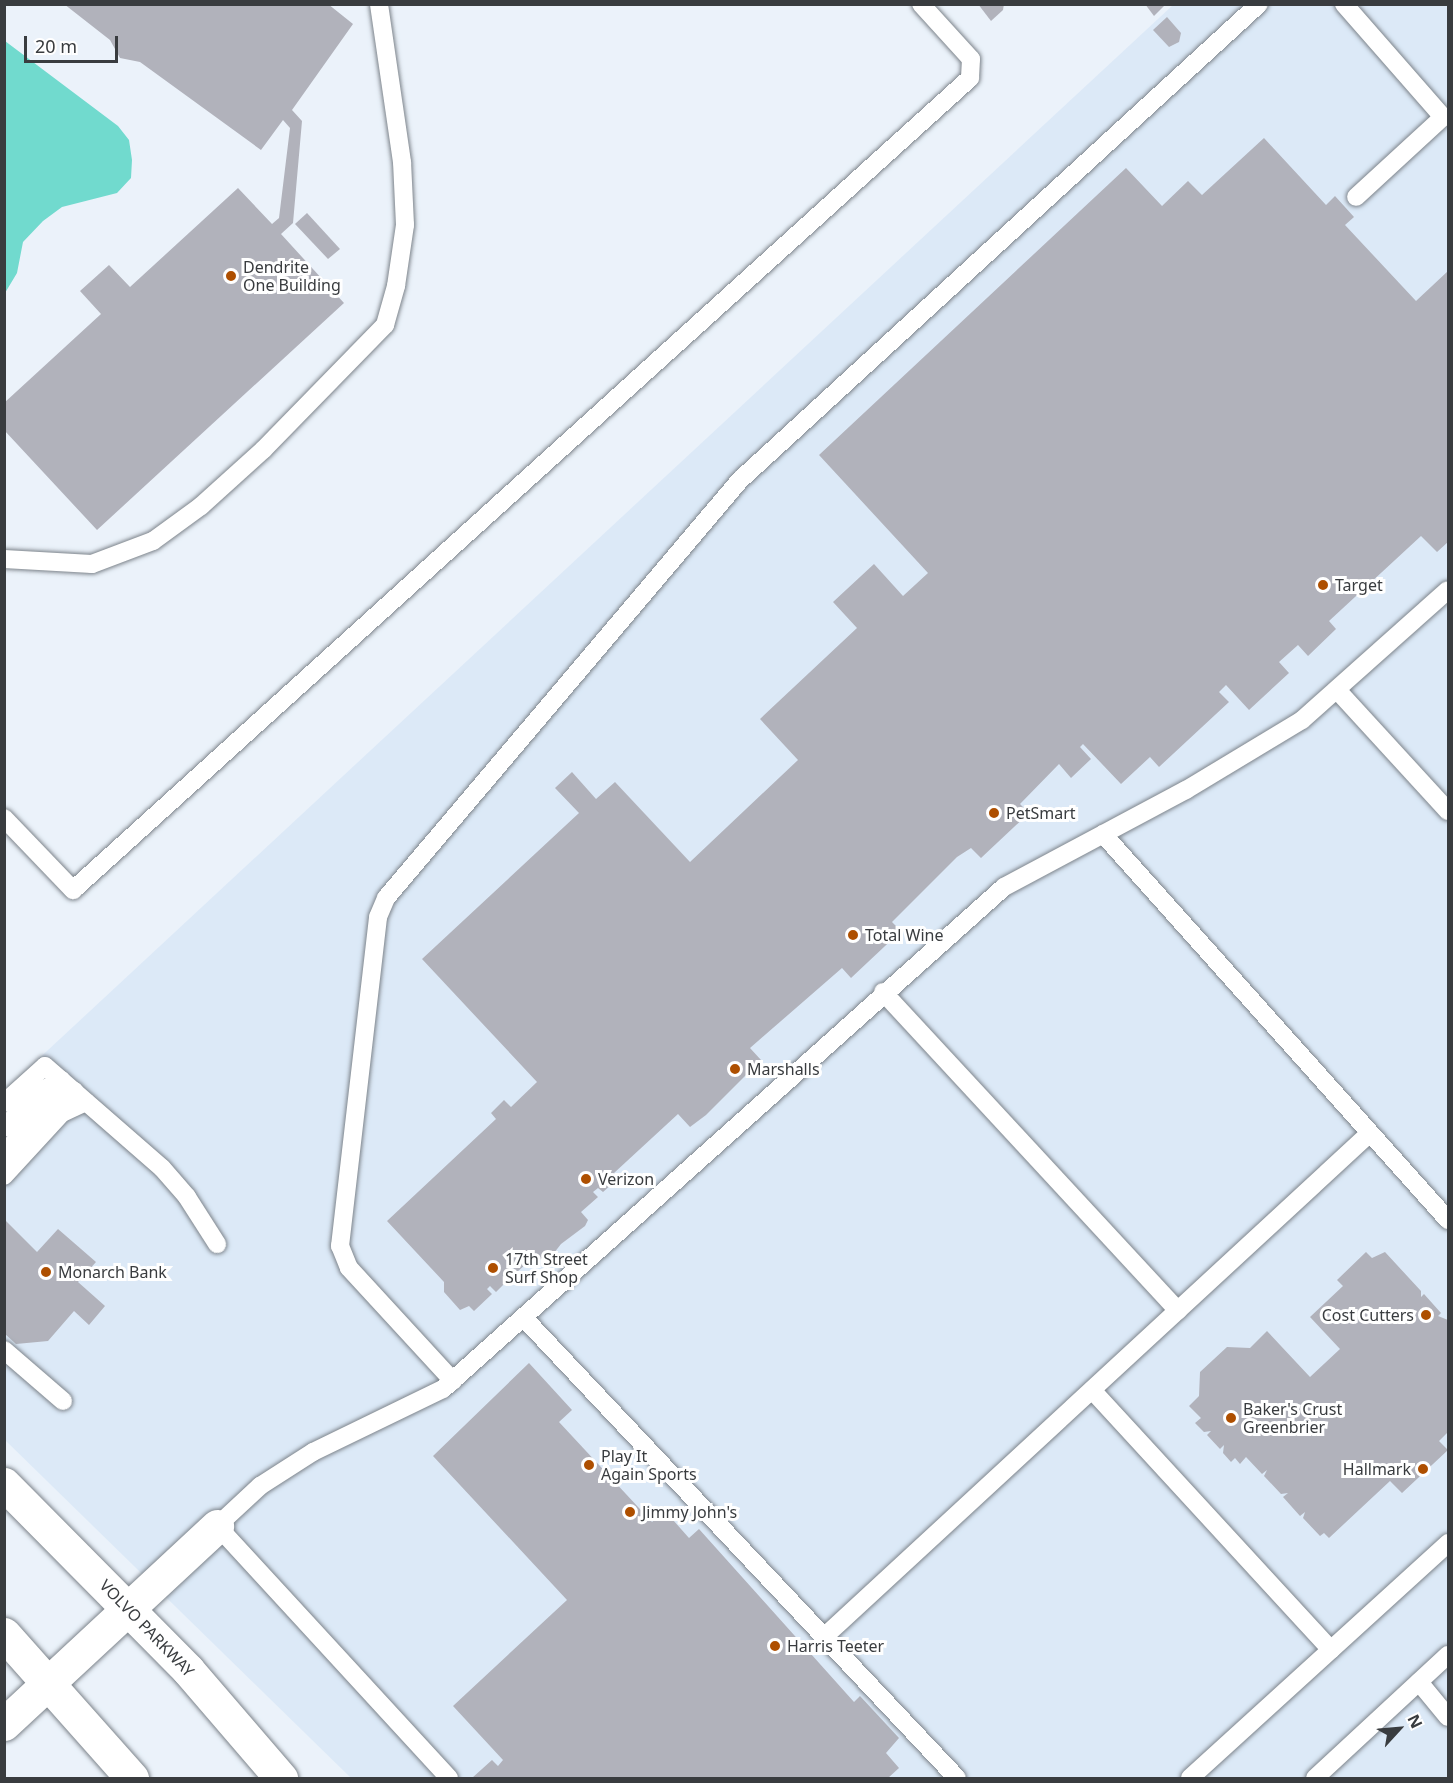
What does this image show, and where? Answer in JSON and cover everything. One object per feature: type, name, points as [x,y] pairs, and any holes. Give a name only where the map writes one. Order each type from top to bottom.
[{"type":"main road","name":"VOLVO PARKWAY","points":[[4,1484],[129,1607],[281,1779]]},
{"type":"main road","points":[[4,1724],[217,1526]]},
{"type":"main road","points":[[4,1634],[132,1779]]},
{"type":"lane","points":[[4,560],[92,564],[153,541],[201,506],[263,450],[385,325],[396,286],[405,225],[402,162],[379,4]]},
{"type":"lane","points":[[4,818],[73,890],[970,78],[971,59],[921,4]]},
{"type":"lane","points":[[453,1381],[350,1268],[340,1246],[378,917],[386,898],[740,480],[1259,4]]},
{"type":"lane","points":[[1344,4],[1446,115],[1356,197]]},
{"type":"lane","points":[[449,1779],[217,1526],[260,1486],[313,1452],[453,1381],[883,992],[1004,887],[1264,745],[1338,691],[1449,590]]},
{"type":"lane","points":[[1338,691],[1449,811]]},
{"type":"lane","points":[[1103,834],[1369,1134],[1449,1220]]},
{"type":"lane","points":[[883,992],[1178,1311]]},
{"type":"lane","points":[[4,1103],[45,1066],[162,1168],[188,1197],[217,1244]]},
{"type":"lane","points":[[4,1128],[35,1094],[74,1091]]},
{"type":"lane","points":[[4,1153],[48,1105],[74,1091]]},
{"type":"lane","points":[[4,1176],[62,1113],[74,1091]]},
{"type":"lane","points":[[824,1637],[1369,1134]]},
{"type":"lane","points":[[523,1317],[957,1779]]},
{"type":"lane","points":[[4,1350],[63,1401]]},
{"type":"lane","points":[[1092,1390],[1331,1650]]},
{"type":"lane","points":[[1190,1779],[1449,1543]]},
{"type":"lane","points":[[1315,1779],[1449,1655]]},
{"type":"lane","points":[[1419,1682],[1449,1717]]},
{"type":"shaded area","points":[[1173,5],[1448,5],[1448,1778],[351,1778],[5,1440],[5,1090]]},
{"type":"shaded area","points":[[5,41],[118,126],[129,140],[132,160],[131,178],[117,193],[62,207],[43,221],[23,242],[17,273],[5,293]]},
{"type":"building","name":"Dendrite One Building","points":[[64,4],[328,4],[353,24],[292,110],[302,121],[293,223],[281,234],[344,303],[97,530],[4,430],[4,403],[101,314],[80,291],[109,265],[130,287],[238,188],[272,224],[279,218],[290,128],[283,120],[261,150],[140,62],[120,58],[110,40]]},
{"type":"building","points":[[978,4],[1004,4],[1003,10],[991,21]]},
{"type":"building","points":[[1145,4],[1166,4],[1154,16]]},
{"type":"building","points":[[1167,17],[1181,33],[1179,42],[1169,47],[1153,30]]},
{"type":"building","points":[[1264,138],[1326,205],[1335,196],[1354,217],[1345,225],[1416,301],[1448,271],[1448,542],[1437,552],[1421,536],[1329,621],[1336,629],[1308,656],[1298,645],[1279,662],[1289,673],[1249,710],[1226,685],[1219,692],[1229,702],[1159,767],[1150,757],[1121,784],[1083,744],[1080,747],[1091,759],[1071,778],[1059,764],[1020,804],[1029,813],[981,858],[971,848],[957,857],[892,922],[901,931],[851,978],[842,968],[750,1048],[761,1060],[706,1115],[690,1127],[678,1114],[614,1173],[619,1178],[603,1192],[598,1188],[593,1192],[598,1197],[581,1212],[588,1220],[585,1226],[561,1244],[547,1262],[534,1257],[517,1272],[512,1267],[508,1270],[513,1275],[496,1292],[490,1286],[487,1289],[492,1294],[474,1311],[469,1306],[460,1310],[444,1292],[444,1282],[387,1221],[496,1119],[491,1113],[504,1100],[511,1107],[537,1082],[422,959],[579,813],[555,788],[572,772],[596,799],[615,782],[690,862],[798,760],[760,719],[857,628],[833,602],[874,564],[903,596],[928,573],[819,455],[1126,168],[1162,206],[1188,181],[1202,195]]},
{"type":"building","points":[[307,213],[340,249],[328,259],[295,224]]},
{"type":"building","name":"Monarch Bank","points":[[4,1219],[37,1252],[58,1229],[96,1262],[78,1282],[105,1306],[89,1325],[74,1311],[48,1341],[16,1344],[4,1333]]},
{"type":"building","points":[[1366,1252],[1372,1258],[1385,1252],[1421,1291],[1421,1297],[1424,1294],[1441,1313],[1438,1316],[1448,1320],[1448,1432],[1439,1441],[1448,1450],[1402,1493],[1390,1481],[1329,1538],[1324,1533],[1320,1536],[1303,1518],[1305,1512],[1300,1516],[1283,1497],[1288,1493],[1281,1494],[1264,1476],[1267,1470],[1262,1474],[1246,1457],[1240,1464],[1235,1458],[1231,1462],[1223,1453],[1224,1445],[1220,1449],[1207,1435],[1211,1431],[1204,1432],[1195,1423],[1201,1418],[1189,1406],[1199,1396],[1200,1372],[1227,1347],[1250,1348],[1267,1331],[1310,1377],[1340,1349],[1310,1317],[1343,1286],[1337,1280]]},
{"type":"building","points":[[529,1363],[572,1410],[559,1422],[652,1522],[665,1511],[689,1538],[699,1529],[854,1702],[860,1696],[899,1738],[886,1753],[899,1768],[888,1778],[472,1778],[492,1760],[498,1766],[503,1760],[453,1706],[567,1600],[433,1456]]},
{"type":"place","name":"Dendrite One Building","points":[[231,276]]},
{"type":"place","name":"Target","points":[[1323,585]]},
{"type":"place","name":"PetSmart","points":[[994,813]]},
{"type":"place","name":"Total Wine","points":[[853,935]]},
{"type":"place","name":"Marshalls","points":[[735,1069]]},
{"type":"place","name":"Verizon","points":[[586,1179]]},
{"type":"place","name":"17th Street Surf Shop","points":[[493,1268]]},
{"type":"place","name":"Monarch Bank","points":[[46,1272]]},
{"type":"place","name":"Cost Cutters","points":[[1426,1315]]},
{"type":"place","name":"Baker's Crust Greenbrier","points":[[1231,1418]]},
{"type":"place","name":"Play It Again Sports","points":[[589,1465]]},
{"type":"place","name":"Hallmark","points":[[1423,1469]]},
{"type":"place","name":"Jimmy John's","points":[[630,1512]]},
{"type":"place","name":"Harris Teeter","points":[[775,1646]]}]
